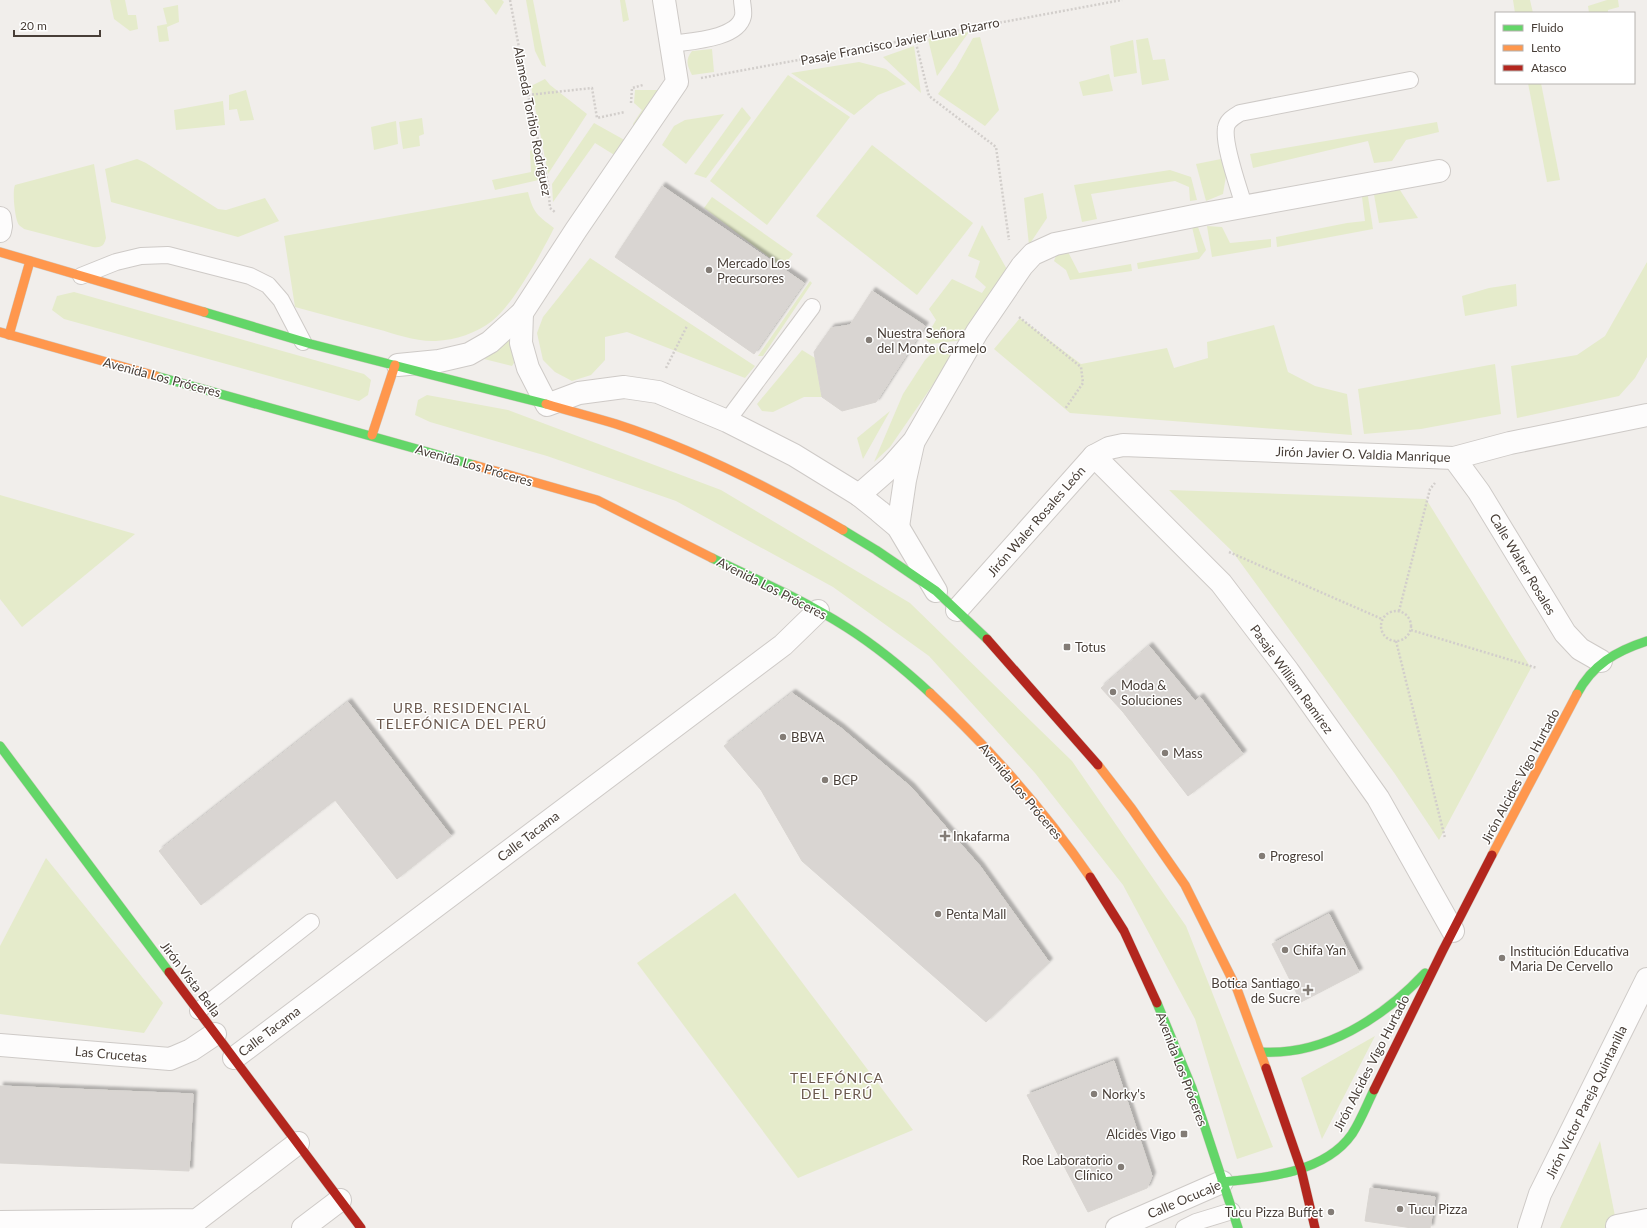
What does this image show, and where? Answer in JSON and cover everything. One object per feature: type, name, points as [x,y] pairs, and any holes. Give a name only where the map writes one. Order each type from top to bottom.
[{"type":"main road","points":[[0,252],[303,342],[546,404],[616,424],[666,442],[723,466],[801,506],[876,550],[936,591],[993,645],[1094,760],[1132,809],[1185,885],[1237,990],[1261,1052],[1301,1169],[1315,1228]]},
{"type":"main road","points":[[5,333],[30,261]]},
{"type":"main road","name":"Avenida Los Próceres","points":[[5,333],[372,435],[597,500],[837,621],[880,650],[925,688],[975,737],[1037,808],[1071,850],[1120,924],[1166,1023],[1197,1102],[1238,1228]]},
{"type":"main road","points":[[372,435],[395,365]]},
{"type":"main road","name":"Jirón Alcides Vigo Hurtado","points":[[1301,1169],[1322,1161],[1341,1147],[1352,1134],[1443,950],[1583,682],[1589,673],[1601,662],[1635,645],[1647,641]]},
{"type":"main road","name":"Jirón Vista Bella","points":[[0,746],[361,1228]]},
{"type":"main road","name":"Jirón Alcides Vigo Hurtado","points":[[1261,1052],[1283,1053],[1306,1050],[1330,1042],[1387,1009],[1416,983],[1443,950]]},
{"type":"main road","name":"Calle Ocucaje","points":[[1222,1182],[1265,1178],[1301,1169]]},
{"type":"street","points":[[395,365],[439,361],[469,354],[490,342],[522,313],[576,230],[677,82],[664,0]]},
{"type":"street","points":[[859,495],[891,467],[914,441],[977,332],[1022,266],[1033,254],[1055,244],[1244,206],[1439,171]]},
{"type":"street","points":[[522,313],[521,343],[528,368],[546,404],[579,393],[624,387],[658,392],[726,421],[794,455],[859,495],[898,527],[936,591]]},
{"type":"street","name":"Jirón Javier O. Valdia Manrique","points":[[1123,445],[1454,458],[1510,443],[1647,415]]},
{"type":"street","points":[[898,527],[905,480],[914,441]]},
{"type":"street","name":"Jirón Waler Rosales León","points":[[957,610],[1094,456],[1109,448],[1123,445]]},
{"type":"street","name":"Pasaje William Ramírez","points":[[1094,456],[1221,583],[1278,659],[1378,798],[1453,931]]},
{"type":"street","name":"Calle Walter Rosales","points":[[1454,458],[1479,492],[1565,633],[1580,649],[1601,662]]},
{"type":"street","name":"Calle Tacama","points":[[234,1058],[783,645],[818,611]]},
{"type":"street","name":"Jirón Víctor Pareja Quintanilla","points":[[1529,1228],[1540,1194],[1647,978]]},
{"type":"street","name":"Las Crucetas","points":[[0,1045],[170,1059],[191,1050],[215,1034]]},
{"type":"street","points":[[0,1222],[197,1220],[298,1143]]},
{"type":"street","name":"Calle Ocucaje","points":[[1117,1228],[1222,1182]]},
{"type":"street","points":[[303,1228],[340,1200]]},
{"type":"street","points":[[1617,1226],[1647,1220]]},
{"type":"lane","points":[[671,44],[730,32],[739,26],[744,15],[742,0]]},
{"type":"lane","points":[[1244,206],[1226,140],[1226,127],[1231,118],[1240,113],[1410,80]]},
{"type":"lane","points":[[81,276],[116,262],[141,256],[168,255],[250,276],[268,285],[281,300],[303,342]]},
{"type":"lane","points":[[726,421],[812,307]]},
{"type":"lane","points":[[198,1011],[310,922]]},
{"type":"lane","points":[[1184,1228],[1196,1222],[1232,1211]]},
{"type":"path","name":"Alameda Toribio Rodríguez","points":[[510,0],[528,95],[548,184],[550,208],[576,230]]},
{"type":"path","name":"Pasaje Francisco Javier Luna Pizarro","points":[[677,82],[1122,0]]},
{"type":"path","points":[[915,39],[929,96],[996,147],[1010,245],[1022,266]]},
{"type":"path","points":[[528,95],[592,88],[596,118],[630,111],[632,88],[646,84]]},
{"type":"path","points":[[1015,314],[1081,366],[1083,383],[1065,409]]},
{"type":"path","points":[[670,358],[687,326]]},
{"type":"path","points":[[1399,611],[1430,489],[1454,458]]},
{"type":"path","points":[[1225,550],[1382,619]]},
{"type":"path","points":[[1399,611],[1408,615],[1411,630],[1405,638],[1396,641],[1387,638],[1383,634],[1381,630],[1382,619],[1389,612],[1399,611]]},
{"type":"path","points":[[1411,630],[1537,668]]},
{"type":"path","points":[[1396,641],[1445,838]]},
{"type":"green space","points":[[110,0],[125,0],[128,15],[136,15],[138,29],[130,31],[114,19]]},
{"type":"green space","points":[[484,0],[502,0],[504,2],[496,15]]},
{"type":"green space","points":[[526,0],[533,0],[546,67],[542,65],[535,51]]},
{"type":"green space","points":[[620,0],[625,0],[629,20],[623,22]]},
{"type":"green space","points":[[1513,0],[1530,0],[1533,12],[1515,12]]},
{"type":"green space","points":[[1607,0],[1618,0],[1619,7],[1608,10],[1608,12],[1589,12],[1588,6]]},
{"type":"green space","points":[[178,5],[179,22],[167,27],[169,41],[159,42],[157,26],[167,24],[163,8]]},
{"type":"green space","points":[[969,32],[937,76],[928,39]]},
{"type":"green space","points":[[980,37],[999,110],[985,126],[938,94],[956,68],[973,38]]},
{"type":"green space","points":[[1148,38],[1153,60],[1165,59],[1169,80],[1142,85],[1136,40]]},
{"type":"green space","points":[[1133,40],[1137,73],[1114,77],[1110,46]]},
{"type":"green space","points":[[914,46],[921,93],[883,57]]},
{"type":"green space","points":[[712,49],[714,72],[692,75],[689,68],[688,57],[692,51]]},
{"type":"green space","points":[[859,62],[886,69],[906,84],[878,95],[854,115],[791,73]]},
{"type":"green space","points":[[1109,74],[1113,91],[1083,96],[1079,82]]},
{"type":"green space","points":[[788,75],[850,117],[767,225],[710,181]]},
{"type":"green space","points":[[545,79],[550,85],[587,114],[548,174],[531,86]]},
{"type":"green space","points":[[1528,84],[1541,84],[1560,180],[1547,182]]},
{"type":"green space","points":[[246,90],[254,120],[240,121],[237,109],[229,110],[229,95]]},
{"type":"green space","points":[[635,90],[666,90],[635,131],[633,124],[642,110],[634,103]]},
{"type":"green space","points":[[223,101],[225,125],[176,130],[174,110]]},
{"type":"green space","points":[[742,107],[751,118],[706,178],[694,174]]},
{"type":"green space","points":[[724,114],[686,164],[662,145],[674,126],[685,120]]},
{"type":"green space","points":[[422,118],[424,134],[419,136],[420,146],[403,149],[399,122]]},
{"type":"green space","points":[[396,121],[398,144],[374,150],[371,127]]},
{"type":"green space","points":[[1437,122],[1439,132],[1406,140],[1392,161],[1374,163],[1368,141],[1253,168],[1250,154]]},
{"type":"green space","points":[[594,123],[628,142],[616,156],[595,143],[553,202],[552,184]]},
{"type":"green space","points":[[872,145],[973,223],[917,295],[816,216]]},
{"type":"green space","points":[[537,148],[543,179],[495,190],[492,180],[531,172],[530,151]]},
{"type":"green space","points":[[137,159],[146,163],[218,209],[226,210],[265,198],[279,221],[238,237],[111,202],[105,169]]},
{"type":"green space","points":[[1221,159],[1226,176],[1223,194],[1206,201],[1196,164]]},
{"type":"green space","points":[[94,164],[106,238],[102,246],[93,247],[24,229],[19,225],[14,205],[15,185]]},
{"type":"green space","points":[[1170,170],[1191,177],[1197,200],[1190,201],[1189,187],[1175,181],[1091,194],[1097,219],[1082,222],[1074,185]]},
{"type":"green space","points":[[1398,187],[1418,218],[1379,223],[1373,189]]},
{"type":"green space","points":[[1361,189],[1367,190],[1373,229],[1277,247],[1276,237],[1347,223],[1365,221]]},
{"type":"green space","points":[[528,192],[534,209],[554,228],[535,264],[518,291],[492,321],[480,329],[451,339],[429,341],[406,337],[295,307],[284,236]]},
{"type":"green space","points":[[1043,193],[1047,218],[1029,245],[1024,198]]},
{"type":"green space","points":[[712,197],[793,254],[782,267],[704,208]]},
{"type":"green space","points":[[982,225],[1009,273],[964,340],[931,344],[925,339],[936,320],[929,309],[952,279],[982,293],[986,287],[975,277],[980,261],[968,256]]},
{"type":"green space","points":[[1207,226],[1222,227],[1230,243],[1271,239],[1271,247],[1212,257]]},
{"type":"green space","points":[[1192,227],[1198,227],[1206,250],[1199,259],[1138,269],[1137,263],[1198,252]]},
{"type":"green space","points":[[1067,250],[1079,273],[1131,264],[1132,271],[1070,280],[1066,270],[1054,261],[1057,253]]},
{"type":"green space","points":[[590,258],[755,366],[745,378],[627,332],[605,337],[605,360],[591,375],[572,381],[555,372],[543,360],[537,333],[543,317]]},
{"type":"green space","points":[[1647,262],[1647,357],[1635,378],[1619,396],[1517,418],[1511,366],[1577,355],[1605,336]]},
{"type":"green space","points":[[810,281],[812,283],[763,356],[758,356]]},
{"type":"green space","points":[[1516,284],[1517,306],[1465,316],[1462,296],[1489,288]]},
{"type":"green space","points":[[74,292],[364,374],[371,380],[368,395],[359,401],[64,319],[52,310],[57,296]]},
{"type":"green space","points":[[1020,318],[1081,364],[1167,348],[1174,368],[1208,358],[1207,342],[1274,325],[1288,372],[1315,386],[1347,394],[1352,435],[1070,413],[994,349]]},
{"type":"green space","points":[[510,336],[514,363],[512,366],[480,358]]},
{"type":"green space","points":[[940,345],[952,357],[890,447],[874,462],[903,394],[925,360]]},
{"type":"green space","points":[[802,350],[815,358],[822,397],[804,397],[773,412],[762,411],[757,404]]},
{"type":"green space","points":[[1495,364],[1501,414],[1421,429],[1364,434],[1358,389]]},
{"type":"green space","points":[[427,395],[508,410],[721,490],[910,603],[1072,761],[1186,926],[1273,1147],[1237,1159],[1195,1019],[1123,885],[1035,773],[929,656],[833,587],[676,501],[547,456],[430,422],[415,415],[418,400]]},
{"type":"green space","points":[[890,411],[863,459],[857,438]]},
{"type":"green space","points":[[1169,490],[1426,499],[1531,668],[1439,840],[1395,774],[1232,551]]},
{"type":"green space","points":[[0,495],[135,534],[22,627],[0,599]]},
{"type":"green space","points":[[46,858],[163,1003],[144,1033],[0,1014],[0,946]]},
{"type":"green space","points":[[735,893],[913,1130],[798,1178],[637,963]]},
{"type":"green space","points":[[1375,1036],[1322,1139],[1301,1078]]},
{"type":"green space","points":[[1600,1141],[1617,1226],[1607,1228],[1560,1228]]},
{"type":"building","name":"Mercado Los Precursores","points":[[662,186],[804,283],[754,354],[615,257]]},
{"type":"building","name":"Nuestra Señora del Monte Carmelo","points":[[872,291],[925,326],[876,402],[842,411],[822,397],[814,352],[831,328],[850,325]]},
{"type":"building","points":[[1149,646],[1195,701],[1200,697],[1243,754],[1188,796],[1123,712],[1101,688]]},
{"type":"building","name":"Penta Mall","points":[[792,693],[841,728],[911,787],[980,866],[1049,962],[986,1022],[802,861],[761,790],[724,746]]},
{"type":"building","points":[[348,702],[451,836],[397,879],[335,800],[201,905],[159,851]]},
{"type":"building","points":[[1329,914],[1359,972],[1301,1002],[1272,944]]},
{"type":"building","points":[[1114,1061],[1152,1176],[1147,1188],[1088,1212],[1027,1095]]},
{"type":"building","points":[[0,1086],[193,1094],[189,1171],[0,1163]]},
{"type":"building","name":"Tucu Pizza","points":[[1370,1188],[1435,1197],[1430,1228],[1412,1228],[1365,1221]]},
{"type":"traffic: fast","points":[[204,312],[311,344],[546,404]]},
{"type":"traffic: fast","points":[[156,376],[474,465]]},
{"type":"traffic: fast","points":[[843,530],[876,550],[936,591],[987,639]]},
{"type":"traffic: fast","points":[[712,558],[797,599],[830,617],[890,658],[930,693]]},
{"type":"traffic: fast","points":[[1577,694],[1590,675],[1606,660],[1625,649],[1647,641]]},
{"type":"traffic: fast","points":[[0,746],[169,972]]},
{"type":"traffic: fast","points":[[1261,1052],[1284,1052],[1307,1048],[1330,1041],[1351,1031],[1391,1005],[1425,973]]},
{"type":"traffic: fast","points":[[1157,1003],[1192,1088],[1238,1228]]},
{"type":"traffic: fast","points":[[1222,1182],[1257,1178],[1293,1171],[1326,1157],[1340,1147],[1352,1134],[1374,1090]]},
{"type":"traffic: slow","points":[[0,252],[204,312]]},
{"type":"traffic: slow","points":[[9,335],[30,261]]},
{"type":"traffic: slow","points":[[0,332],[156,376]]},
{"type":"traffic: slow","points":[[372,435],[395,365]]},
{"type":"traffic: slow","points":[[546,404],[646,434],[704,458],[761,485],[843,530]]},
{"type":"traffic: slow","points":[[474,465],[597,500],[712,558]]},
{"type":"traffic: slow","points":[[930,693],[1015,780],[1054,828],[1090,877]]},
{"type":"traffic: slow","points":[[1492,855],[1577,694]]},
{"type":"traffic: slow","points":[[1098,765],[1132,809],[1185,885],[1237,989],[1266,1068]]},
{"type":"traffic: jam","points":[[987,639],[1098,765]]},
{"type":"traffic: jam","points":[[1374,1090],[1492,855]]},
{"type":"traffic: jam","points":[[1090,877],[1124,931],[1157,1003]]},
{"type":"traffic: jam","points":[[169,972],[361,1228]]},
{"type":"traffic: jam","points":[[1266,1068],[1301,1169],[1315,1228]]},
{"type":"place","name":"Mercado Los Precursores","points":[[709,270]]},
{"type":"place","name":"Nuestra Señora del Monte Carmelo","points":[[869,340]]},
{"type":"place","name":"Totus","points":[[1067,647]]},
{"type":"place","name":"Moda & Soluciones","points":[[1113,692]]},
{"type":"place","name":"BBVA","points":[[783,737]]},
{"type":"place","name":"Mass","points":[[1165,753]]},
{"type":"place","name":"BCP","points":[[825,780]]},
{"type":"place","name":"Inkafarma","points":[[945,836]]},
{"type":"place","name":"Progresol","points":[[1262,856]]},
{"type":"place","name":"Penta Mall","points":[[938,914]]},
{"type":"place","name":"Chifa Yan","points":[[1285,950]]},
{"type":"place","name":"Institución Educativa Maria De Cervello","points":[[1502,958]]},
{"type":"place","name":"Botica Santiago de Sucre","points":[[1308,990]]},
{"type":"place","name":"Norky's","points":[[1094,1094]]},
{"type":"place","name":"Alcides Vigo","points":[[1184,1134]]},
{"type":"place","name":"Roe Laboratorio Clínico","points":[[1121,1167]]},
{"type":"place","name":"Tucu Pizza","points":[[1400,1209]]},
{"type":"place","name":"Tucu Pizza Buffet","points":[[1331,1212]]},
{"type":"district","name":"URB. RESIDENCIAL TELEFÓNICA DEL PERÚ","points":[[462,716]]},
{"type":"district","name":"TELEFÓNICA DEL PERÚ","points":[[837,1086]]}]
